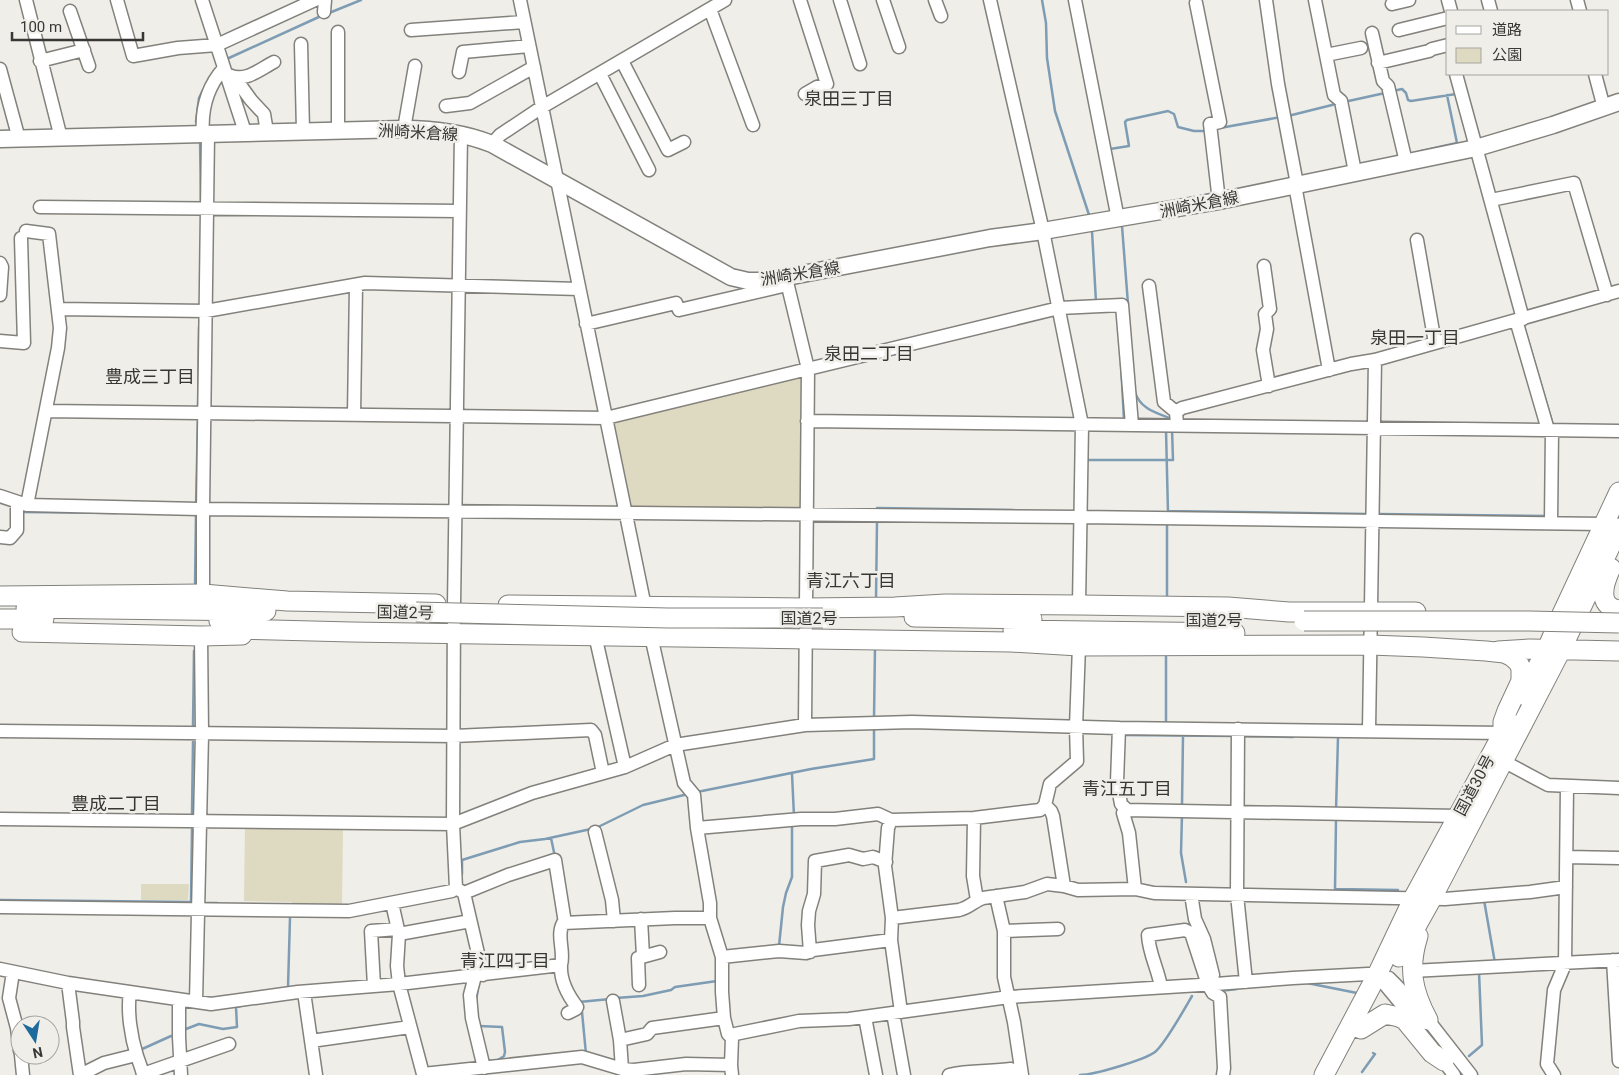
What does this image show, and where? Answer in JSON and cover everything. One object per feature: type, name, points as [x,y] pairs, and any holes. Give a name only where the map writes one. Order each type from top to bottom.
[{"type":"highway","points":[[1612,526],[1619,479]]},
{"type":"highway","name":"国道30号","points":[[1425,900],[1503,761],[1612,526],[1619,492]]},
{"type":"highway","points":[[1619,551],[1607,577],[1603,592],[1607,605],[1619,610]]},
{"type":"highway","points":[[0,596],[203,594],[287,600],[454,605],[806,608],[895,607],[945,604],[1078,605],[1228,607],[1289,612],[1619,614]]},
{"type":"highway","points":[[60,609],[123,601],[244,602],[287,600]]},
{"type":"highway","name":"国道2号","points":[[0,607],[416,617],[668,618],[823,624],[1214,633],[1304,627],[1529,621],[1619,623]]},
{"type":"highway","points":[[895,607],[925,610],[998,612],[1017,619]]},
{"type":"highway","name":"国道2号","points":[[0,619],[219,621],[416,617]]},
{"type":"highway","name":"国道2号","points":[[823,624],[918,617],[1619,636]]},
{"type":"highway","points":[[219,621],[234,629],[351,632],[805,638],[1011,642],[1078,646],[1370,645],[1504,653],[1518,662],[1521,668],[1521,681],[1506,712],[1502,733]]},
{"type":"highway","points":[[0,631],[201,636],[351,632]]},
{"type":"highway","points":[[1011,642],[1047,639],[1152,639],[1214,633]]},
{"type":"highway","name":"国道30号","points":[[1324,1075],[1416,925],[1458,816],[1502,733],[1554,650]]},
{"type":"highway","points":[[1486,652],[1619,651]]},
{"type":"highway","points":[[1425,900],[1412,971],[1415,994],[1428,1020]]},
{"type":"highway","name":"国道30号","points":[[1336,1075],[1361,1029],[1383,980]]},
{"type":"highway","points":[[1361,1029],[1385,1014],[1398,1017],[1404,1020],[1432,1053],[1449,1068]]},
{"type":"main road","name":"洲崎米倉線","points":[[0,139],[404,129],[461,134],[492,144],[731,278],[786,282],[990,238],[1118,219],[1218,195],[1355,172],[1476,148],[1611,105]]},
{"type":"street","points":[[26,0],[61,138]]},
{"type":"street","points":[[117,0],[133,56],[178,48],[217,44],[315,0]]},
{"type":"street","points":[[419,1075],[532,1069],[582,1057],[634,1070],[686,1064],[732,1070],[732,1038],[728,1034],[724,1018],[722,957],[710,918],[710,903],[697,828],[694,795],[684,783],[651,636],[520,0]]},
{"type":"street","points":[[800,0],[827,84],[805,94]]},
{"type":"street","points":[[840,0],[860,64]]},
{"type":"street","points":[[883,0],[900,47]]},
{"type":"street","points":[[935,0],[941,16]]},
{"type":"street","points":[[990,0],[1044,231],[1082,425],[1078,605]]},
{"type":"street","points":[[1075,0],[1118,219]]},
{"type":"street","points":[[1266,0],[1284,117],[1329,368]]},
{"type":"street","points":[[1315,0],[1334,94],[1342,102],[1355,172]]},
{"type":"street","points":[[1392,4],[1409,0]]},
{"type":"street","points":[[205,1],[246,132]]},
{"type":"street","points":[[492,144],[500,135],[542,107],[718,3],[753,125]]},
{"type":"street","points":[[1196,3],[1220,122],[1210,124],[1218,195]]},
{"type":"street","points":[[70,11],[89,66]]},
{"type":"street","points":[[1399,30],[1446,17]]},
{"type":"street","points":[[411,30],[524,22]]},
{"type":"street","points":[[338,32],[338,130]]},
{"type":"street","points":[[1372,33],[1383,82],[1388,86],[1390,92],[1406,162]]},
{"type":"street","points":[[301,44],[303,131]]},
{"type":"street","points":[[459,72],[463,52],[529,46]]},
{"type":"street","points":[[1378,62],[1446,46]]},
{"type":"street","points":[[1326,55],[1362,48]]},
{"type":"street","points":[[40,61],[84,50]]},
{"type":"street","points":[[622,60],[668,150],[684,142]]},
{"type":"street","points":[[203,594],[199,509],[202,418],[202,209],[206,134],[202,118],[209,91],[217,76],[229,73],[244,78],[274,62]]},
{"type":"street","points":[[404,129],[415,66]]},
{"type":"street","points":[[446,106],[470,104],[534,66]]},
{"type":"street","points":[[0,68],[19,139]]},
{"type":"street","points":[[229,73],[250,100],[264,114],[267,132]]},
{"type":"street","points":[[600,74],[649,170]]},
{"type":"street","points":[[1456,75],[1476,148],[1493,200],[1550,430],[1551,518]]},
{"type":"street","points":[[1596,75],[1611,105]]},
{"type":"street","points":[[461,134],[454,605],[453,824],[460,890],[479,976],[470,995],[472,1018],[495,1070]]},
{"type":"street","points":[[1174,417],[1182,408],[1329,368],[1375,360],[1434,340],[1521,318],[1609,292],[1574,183],[1493,200]]},
{"type":"street","points":[[40,207],[460,212]]},
{"type":"street","points":[[0,341],[24,343],[23,235],[49,234],[60,338],[46,411],[22,503],[17,530],[10,538],[0,537]]},
{"type":"street","points":[[1417,240],[1434,340]]},
{"type":"street","points":[[0,263],[2,266],[0,295]]},
{"type":"street","points":[[1264,266],[1270,309],[1265,314],[1267,328],[1264,350],[1269,384]]},
{"type":"street","points":[[586,324],[676,303],[679,310],[786,282],[808,369],[805,725]]},
{"type":"street","points":[[58,309],[202,311],[365,283],[579,289]]},
{"type":"street","points":[[354,415],[356,285]]},
{"type":"street","points":[[1149,286],[1164,402],[1174,417]]},
{"type":"street","points":[[46,411],[202,418],[354,415],[457,420],[606,422],[808,369],[1059,308],[1122,304],[1127,425]]},
{"type":"street","points":[[1369,730],[1375,360]]},
{"type":"street","points":[[807,421],[1127,425],[1174,417],[1374,427],[1619,431]]},
{"type":"street","points":[[0,496],[22,503],[199,509],[1372,521],[1551,518],[1612,526]]},
{"type":"street","points":[[595,635],[625,767]]},
{"type":"street","points":[[196,1002],[202,734],[201,636]]},
{"type":"street","points":[[697,828],[801,819],[835,819],[878,814],[891,820],[974,818],[1040,810],[1045,805],[1050,784],[1077,761],[1078,646]]},
{"type":"street","points":[[0,820],[453,824],[532,793],[625,767],[675,745],[805,725],[912,722],[1076,726],[1118,732],[1165,728],[1238,734],[1369,730],[1502,733]]},
{"type":"street","points":[[0,731],[454,736],[591,730],[596,734],[603,773]]},
{"type":"street","points":[[1118,732],[1117,782],[1121,804],[1127,810],[1458,816]]},
{"type":"street","points":[[1238,734],[1236,894],[1246,982]]},
{"type":"street","points":[[1503,761],[1548,785],[1619,788]]},
{"type":"street","points":[[1554,1075],[1547,1064],[1554,990],[1565,964],[1566,887],[1570,857],[1567,786]]},
{"type":"street","points":[[1045,805],[1053,816],[1064,886]]},
{"type":"street","points":[[1125,808],[1123,813],[1129,833],[1135,889]]},
{"type":"street","points":[[892,918],[969,908],[976,898],[973,876],[974,818]]},
{"type":"street","points":[[891,820],[888,828],[886,862],[892,918],[891,940],[897,1013],[904,1075]]},
{"type":"street","points":[[595,832],[612,900],[614,921]]},
{"type":"street","points":[[810,952],[808,925],[809,911],[814,894],[815,861],[850,855],[863,859],[874,857],[886,862]]},
{"type":"street","points":[[1570,857],[1619,858]]},
{"type":"street","points":[[0,907],[349,911],[460,890],[554,860],[565,923]]},
{"type":"street","points":[[976,898],[1025,892],[1047,884],[1078,890],[1135,889],[1154,893],[1425,900],[1530,892],[1566,887]]},
{"type":"street","points":[[1191,894],[1195,919],[1204,939],[1213,993],[1220,997],[1223,1075]]},
{"type":"street","points":[[996,896],[1004,931],[1004,976],[1009,997],[1019,1075]]},
{"type":"street","points":[[392,903],[398,931],[397,966],[399,984],[423,1074]]},
{"type":"street","points":[[568,1012],[576,1009],[576,1007],[568,995],[561,972],[563,960],[560,929],[563,923],[710,918]]},
{"type":"street","points":[[641,919],[643,956]]},
{"type":"street","points":[[374,986],[371,931],[398,931],[465,922]]},
{"type":"street","points":[[1004,931],[1058,929]]},
{"type":"street","points":[[1160,987],[1159,974],[1149,949],[1148,936],[1185,930],[1191,933],[1212,985]]},
{"type":"street","points":[[722,957],[779,951],[806,953],[891,940]]},
{"type":"street","points":[[639,985],[638,958],[660,952]]},
{"type":"street","points":[[1412,971],[1616,960],[1619,1061]]},
{"type":"street","points":[[0,969],[68,983],[211,1004],[304,992],[479,976],[561,965]]},
{"type":"street","points":[[14,972],[9,998],[14,1015]]},
{"type":"street","points":[[732,1038],[735,1034],[799,1021],[865,1017],[1009,997],[1368,974],[1383,980],[1428,1020],[1471,1075]]},
{"type":"street","points":[[1383,980],[1449,1068]]},
{"type":"street","points":[[68,983],[72,1027],[80,1073],[136,1053]]},
{"type":"street","points":[[130,992],[130,1017],[136,1053],[143,1074],[229,1044]]},
{"type":"street","points":[[304,992],[316,1075]]},
{"type":"street","points":[[179,1000],[181,1075]]},
{"type":"street","points":[[613,1001],[620,1040],[622,1066]]},
{"type":"street","points":[[865,1017],[876,1075]]},
{"type":"street","points":[[620,1040],[647,1034],[652,1028],[724,1018]]},
{"type":"street","points":[[311,1041],[410,1027]]},
{"type":"street","points":[[949,1075],[961,1072],[992,1072],[1012,1069],[1019,1075]]},
{"type":"green space","points":[[803,377],[801,506],[797,509],[632,507],[628,504],[611,424]]},
{"type":"green space","points":[[245,826],[343,828],[342,907],[292,906],[292,902],[244,901]]},
{"type":"green space","points":[[141,884],[189,884],[188,900],[141,900]]},
{"type":"waterway","points":[[329,13],[361,0]]},
{"type":"waterway","points":[[1042,0],[1046,23],[1047,58],[1055,111],[1090,218]]},
{"type":"waterway","points":[[229,58],[321,16]]},
{"type":"waterway","points":[[1393,91],[1402,89],[1406,93],[1408,100],[1411,101],[1456,94]]},
{"type":"waterway","points":[[196,122],[199,98],[203,90]]},
{"type":"waterway","points":[[1344,102],[1385,93]]},
{"type":"waterway","points":[[1421,151],[1457,143],[1447,95]]},
{"type":"waterway","points":[[1288,116],[1336,104]]},
{"type":"waterway","points":[[1110,149],[1129,146],[1125,122],[1127,120],[1168,111],[1174,114],[1178,127],[1194,131],[1207,131]]},
{"type":"waterway","points":[[1220,128],[1281,117]]},
{"type":"waterway","points":[[200,140],[201,204]]},
{"type":"waterway","points":[[1222,192],[1234,190]]},
{"type":"waterway","points":[[1200,196],[1214,193]]},
{"type":"waterway","points":[[1122,226],[1128,304]]},
{"type":"waterway","points":[[1092,231],[1096,302]]},
{"type":"waterway","points":[[1523,323],[1553,425]]},
{"type":"waterway","points":[[198,409],[199,327]]},
{"type":"waterway","points":[[1121,363],[1124,420]]},
{"type":"waterway","points":[[1135,392],[1137,398],[1145,406],[1172,419]]},
{"type":"waterway","points":[[196,506],[198,417]]},
{"type":"waterway","points":[[1086,462],[1086,460],[1173,460],[1172,429]]},
{"type":"waterway","points":[[1166,430],[1168,513]]},
{"type":"waterway","points":[[877,510],[877,508],[1013,510]]},
{"type":"waterway","points":[[22,511],[117,513]]},
{"type":"waterway","points":[[1168,511],[1367,514]]},
{"type":"waterway","points":[[195,586],[196,514]]},
{"type":"waterway","points":[[1378,514],[1547,516]]},
{"type":"waterway","points":[[876,599],[877,521]]},
{"type":"waterway","points":[[1167,525],[1167,598]]},
{"type":"waterway","points":[[874,718],[875,647]]},
{"type":"waterway","points":[[193,726],[194,651]]},
{"type":"waterway","points":[[1166,654],[1166,724]]},
{"type":"waterway","points":[[697,792],[811,769],[874,759],[874,726]]},
{"type":"waterway","points":[[1123,735],[1233,736]]},
{"type":"waterway","points":[[1182,806],[1183,736]]},
{"type":"waterway","points":[[1241,736],[1293,737]]},
{"type":"waterway","points":[[1336,811],[1338,737]]},
{"type":"waterway","points":[[192,813],[193,742]]},
{"type":"waterway","points":[[792,774],[794,816]]},
{"type":"waterway","points":[[596,828],[643,805],[684,795]]},
{"type":"waterway","points":[[1182,814],[1181,853],[1186,882]]},
{"type":"waterway","points":[[1336,819],[1335,889],[1398,890]]},
{"type":"waterway","points":[[779,946],[783,907],[792,877],[792,825]]},
{"type":"waterway","points":[[0,900],[191,902],[192,829]]},
{"type":"waterway","points":[[462,874],[462,860],[520,842],[545,839],[591,829]]},
{"type":"waterway","points":[[551,838],[555,857]]},
{"type":"waterway","points":[[1484,900],[1495,963]]},
{"type":"waterway","points":[[207,903],[217,903]]},
{"type":"waterway","points":[[288,987],[290,918]]},
{"type":"waterway","points":[[1469,1056],[1482,1045],[1479,972]]},
{"type":"waterway","points":[[616,998],[643,996],[671,990],[675,987],[717,981]]},
{"type":"waterway","points":[[1307,983],[1357,993]]},
{"type":"waterway","points":[[476,1002],[478,987]]},
{"type":"waterway","points":[[1220,991],[1237,989]]},
{"type":"waterway","points":[[1080,1075],[1096,1073],[1119,1066],[1155,1052],[1169,1034],[1192,996]]},
{"type":"waterway","points":[[579,1002],[610,999]]},
{"type":"waterway","points":[[186,1029],[199,1024],[223,1029],[237,1027],[236,1007],[245,1005]]},
{"type":"waterway","points":[[580,1008],[586,1054]]},
{"type":"waterway","points":[[479,1026],[502,1027],[505,1052],[504,1056],[498,1060]]},
{"type":"waterway","points":[[140,1050],[171,1036]]},
{"type":"waterway","points":[[1362,1072],[1375,1054],[1373,1053]]},
{"type":"district","name":"泉田三丁目","points":[[849,99]]},
{"type":"district","name":"泉田一丁目","points":[[1415,338]]},
{"type":"district","name":"泉田二丁目","points":[[869,354]]},
{"type":"district","name":"豊成三丁目","points":[[150,377]]},
{"type":"district","name":"青江六丁目","points":[[851,581]]},
{"type":"district","name":"青江五丁目","points":[[1127,789]]},
{"type":"district","name":"豊成二丁目","points":[[116,804]]},
{"type":"district","name":"青江四丁目","points":[[505,961]]}]
